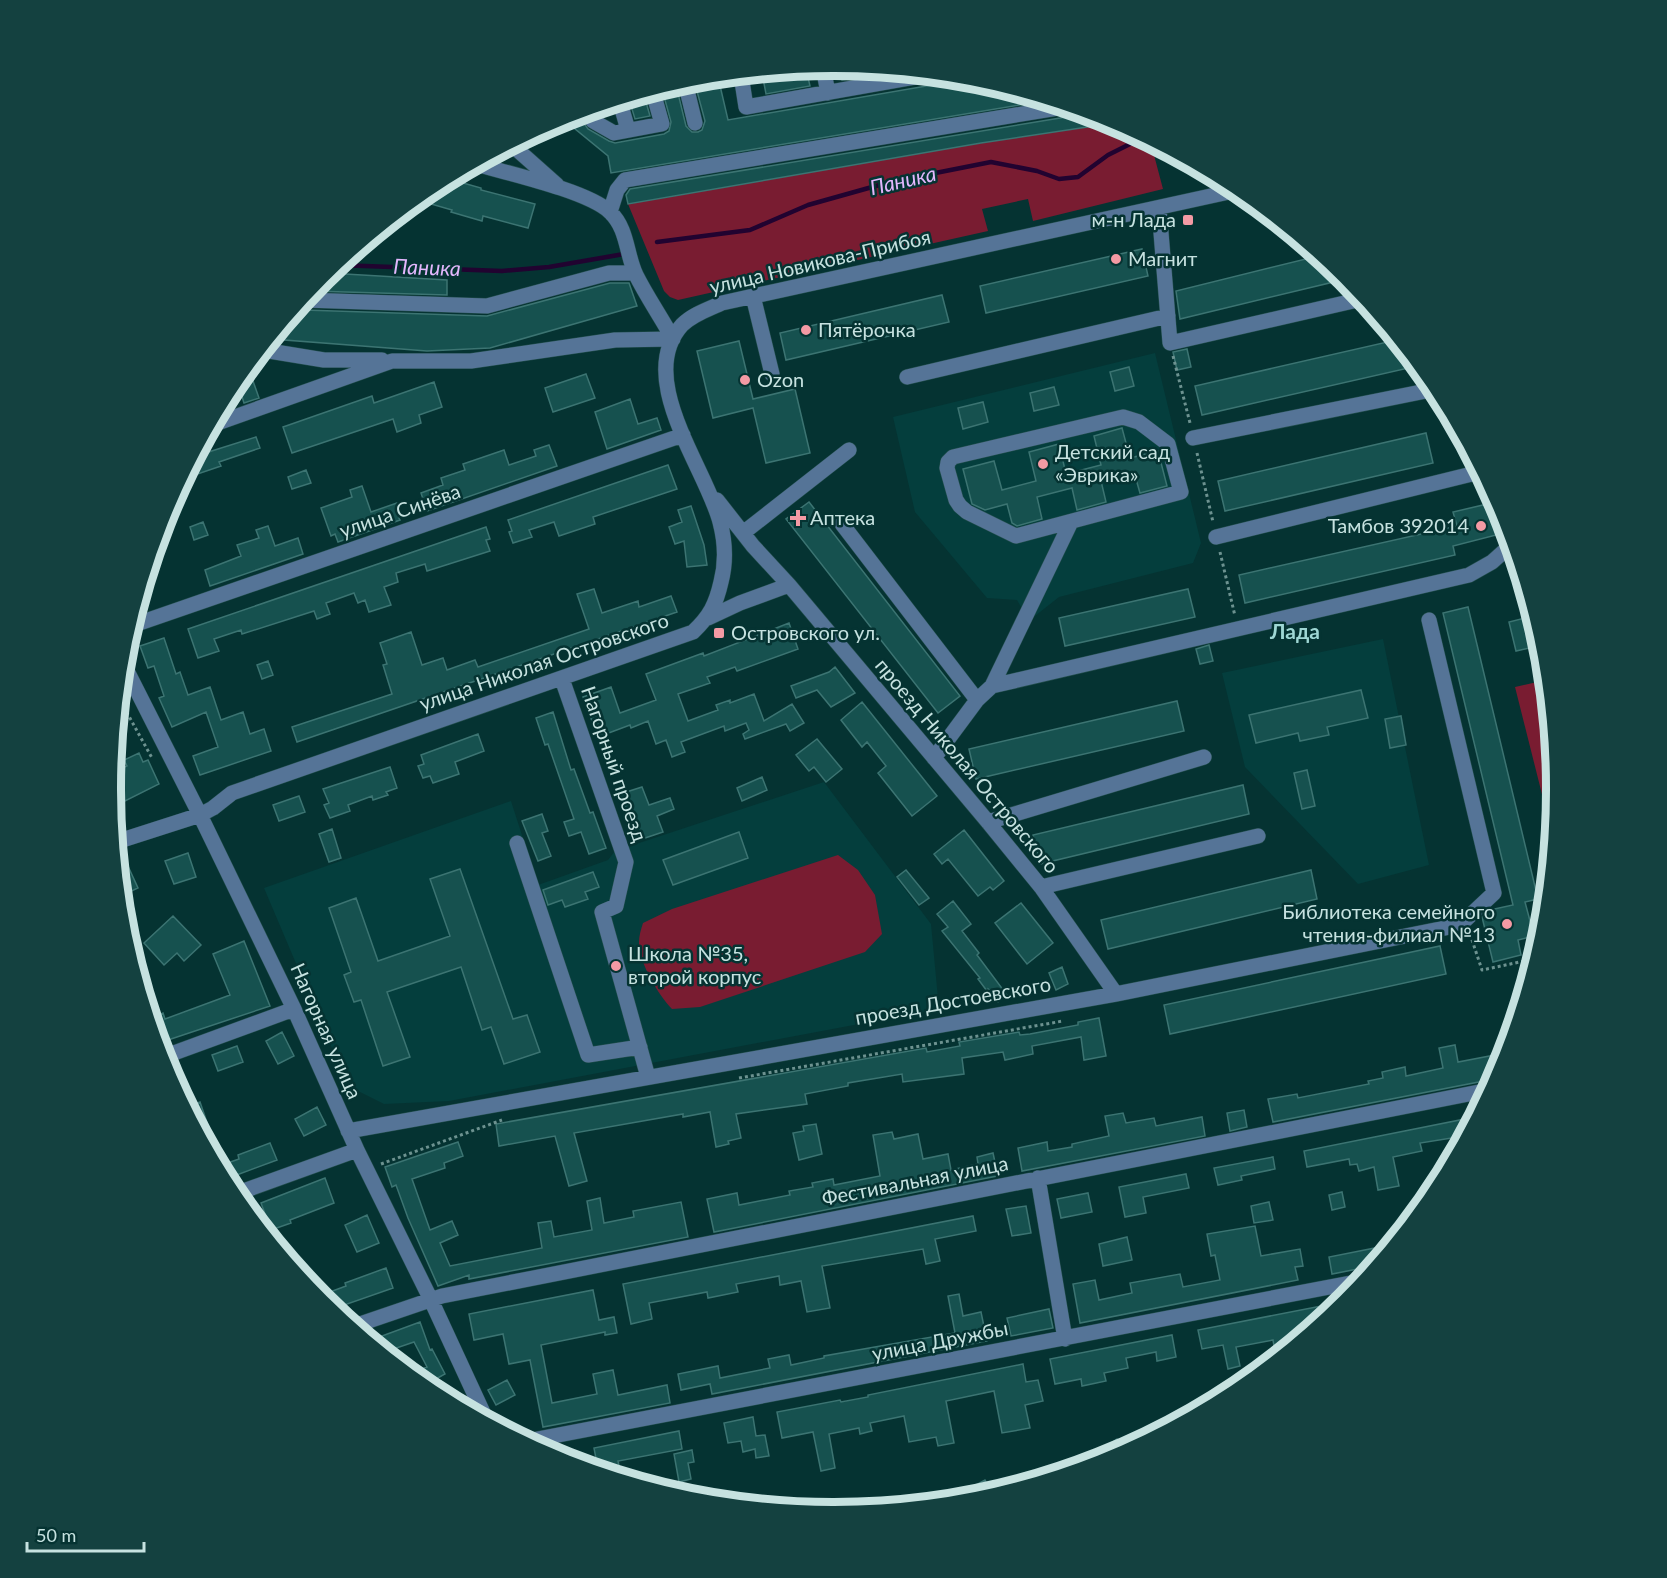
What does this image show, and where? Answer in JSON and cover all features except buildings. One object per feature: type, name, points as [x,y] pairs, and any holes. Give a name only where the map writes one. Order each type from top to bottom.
[{"type":"street","points":[[825,76],[828,93]]},
{"type":"street","points":[[742,83],[746,108],[828,93],[881,78]]},
{"type":"street","points":[[687,92],[695,123]]},
{"type":"street","points":[[592,119],[614,133],[662,124],[655,100]]},
{"type":"street","points":[[622,109],[628,130]]},
{"type":"street","points":[[610,212],[617,190],[625,180],[1048,110]]},
{"type":"street","points":[[518,150],[560,189]]},
{"type":"street","points":[[486,167],[560,189],[599,204],[610,212],[621,226],[634,273],[673,339],[667,358],[667,391],[720,523],[724,549],[723,573],[718,595],[708,618]]},
{"type":"street","name":"улица Новикова-Прибоя","points":[[673,339],[683,325],[694,316],[722,303],[1223,193]]},
{"type":"street","points":[[1159,208],[1170,343],[1352,301]]},
{"type":"street","points":[[316,300],[487,306],[609,273],[634,273]]},
{"type":"street","points":[[753,296],[772,374]]},
{"type":"street","points":[[907,377],[1168,316]]},
{"type":"street","points":[[271,351],[324,360],[471,361],[615,340],[673,339]]},
{"type":"street","points":[[224,421],[392,361]]},
{"type":"street","points":[[1193,438],[1425,391]]},
{"type":"street","points":[[934,758],[977,700],[992,687],[1071,522],[1181,492],[1168,444],[1138,422],[1123,417],[976,451],[953,457],[948,462],[947,468],[956,500],[967,512],[1016,536],[1071,522]]},
{"type":"street","name":"улица Синёва","points":[[141,623],[683,435]]},
{"type":"street","points":[[743,533],[849,450]]},
{"type":"street","points":[[1216,537],[1473,474]]},
{"type":"street","name":"проезд Николая Островского","points":[[708,489],[1041,887],[1116,994]]},
{"type":"street","points":[[842,524],[977,700]]},
{"type":"street","points":[[992,687],[1469,575],[1492,562],[1505,551]]},
{"type":"street","name":"улица Николая Островского","points":[[123,840],[200,815],[232,793],[693,632],[708,618],[740,603],[789,585]]},
{"type":"street","points":[[1429,620],[1494,892],[1460,926]]},
{"type":"street","name":"Нагорная улица","points":[[130,677],[294,1009],[348,1131],[481,1408]]},
{"type":"street","name":"Нагорный проезд","points":[[562,679],[626,862],[616,906],[602,912],[639,1047]]},
{"type":"street","points":[[988,822],[1204,758]]},
{"type":"street","points":[[1041,887],[1258,836]]},
{"type":"street","points":[[517,843],[588,1055],[639,1047],[648,1077]]},
{"type":"street","name":"проезд Достоевского","points":[[348,1131],[1116,994],[1460,926]]},
{"type":"street","points":[[172,1054],[294,1009]]},
{"type":"street","name":"Фестивальная улица","points":[[362,1323],[431,1300],[1478,1092]]},
{"type":"street","points":[[245,1190],[357,1150]]},
{"type":"street","points":[[1038,1178],[1065,1339]]},
{"type":"street","name":"улица Дружбы","points":[[541,1438],[1345,1284]]},
{"type":"path","points":[[1170,343],[1238,629]]},
{"type":"path","points":[[1460,926],[1472,938],[1482,970],[1525,961]]},
{"type":"path","points":[[735,1079],[1068,1019]]},
{"type":"path","points":[[379,1165],[500,1121],[512,1119]]},
{"type":"shaded area","points":[[1094,126],[1156,154],[1154,155],[1163,189],[1033,221],[1028,199],[982,209],[988,231],[678,300],[670,297],[664,291],[628,204],[981,143]]},
{"type":"shaded area","name":"Детский сад «Эврика»","points":[[1155,353],[1201,543],[1193,563],[1059,597],[1035,616],[1024,612],[1017,600],[987,598],[915,512],[893,417]]},
{"type":"shaded area","points":[[1383,639],[1429,865],[1358,884],[1245,767],[1222,673]]},
{"type":"shaded area","points":[[1538,682],[1544,742],[1545,807],[1515,687]]},
{"type":"shaded area","name":"Школа №35, второй корпус","points":[[824,782],[931,924],[939,1009],[449,1101],[384,1104],[348,1086],[264,888],[511,801],[538,885],[608,860],[615,851]]},
{"type":"shaded area","points":[[838,855],[858,870],[875,895],[882,934],[865,952],[700,1007],[672,1009],[661,996],[642,959],[639,942],[643,923],[672,909]]},
{"type":"waterway","name":"Паника","points":[[657,242],[750,230],[808,205],[890,182],[991,162],[1037,171],[1059,179],[1078,177],[1108,155],[1133,143]]},
{"type":"waterway","name":"Паника","points":[[351,265],[502,271],[549,267],[624,254]]},
{"type":"place","name":"м-н Лада","points":[[1188,220]]},
{"type":"place","name":"Магнит","points":[[1116,259]]},
{"type":"place","name":"Пятёрочка","points":[[806,330]]},
{"type":"place","name":"Ozon","points":[[745,380]]},
{"type":"place","name":"Детский сад «Эврика»","points":[[1043,464]]},
{"type":"place","name":"Аптека","points":[[798,518]]},
{"type":"place","name":"Тамбов 392014","points":[[1481,526]]},
{"type":"place","name":"Островского ул.","points":[[719,633]]},
{"type":"place","name":"Библиотека семейного чтения-филиал №13","points":[[1507,924]]},
{"type":"place","name":"Школа №35, второй корпус","points":[[616,966]]},
{"type":"district","name":"Лада","points":[[1295,632]]}]
